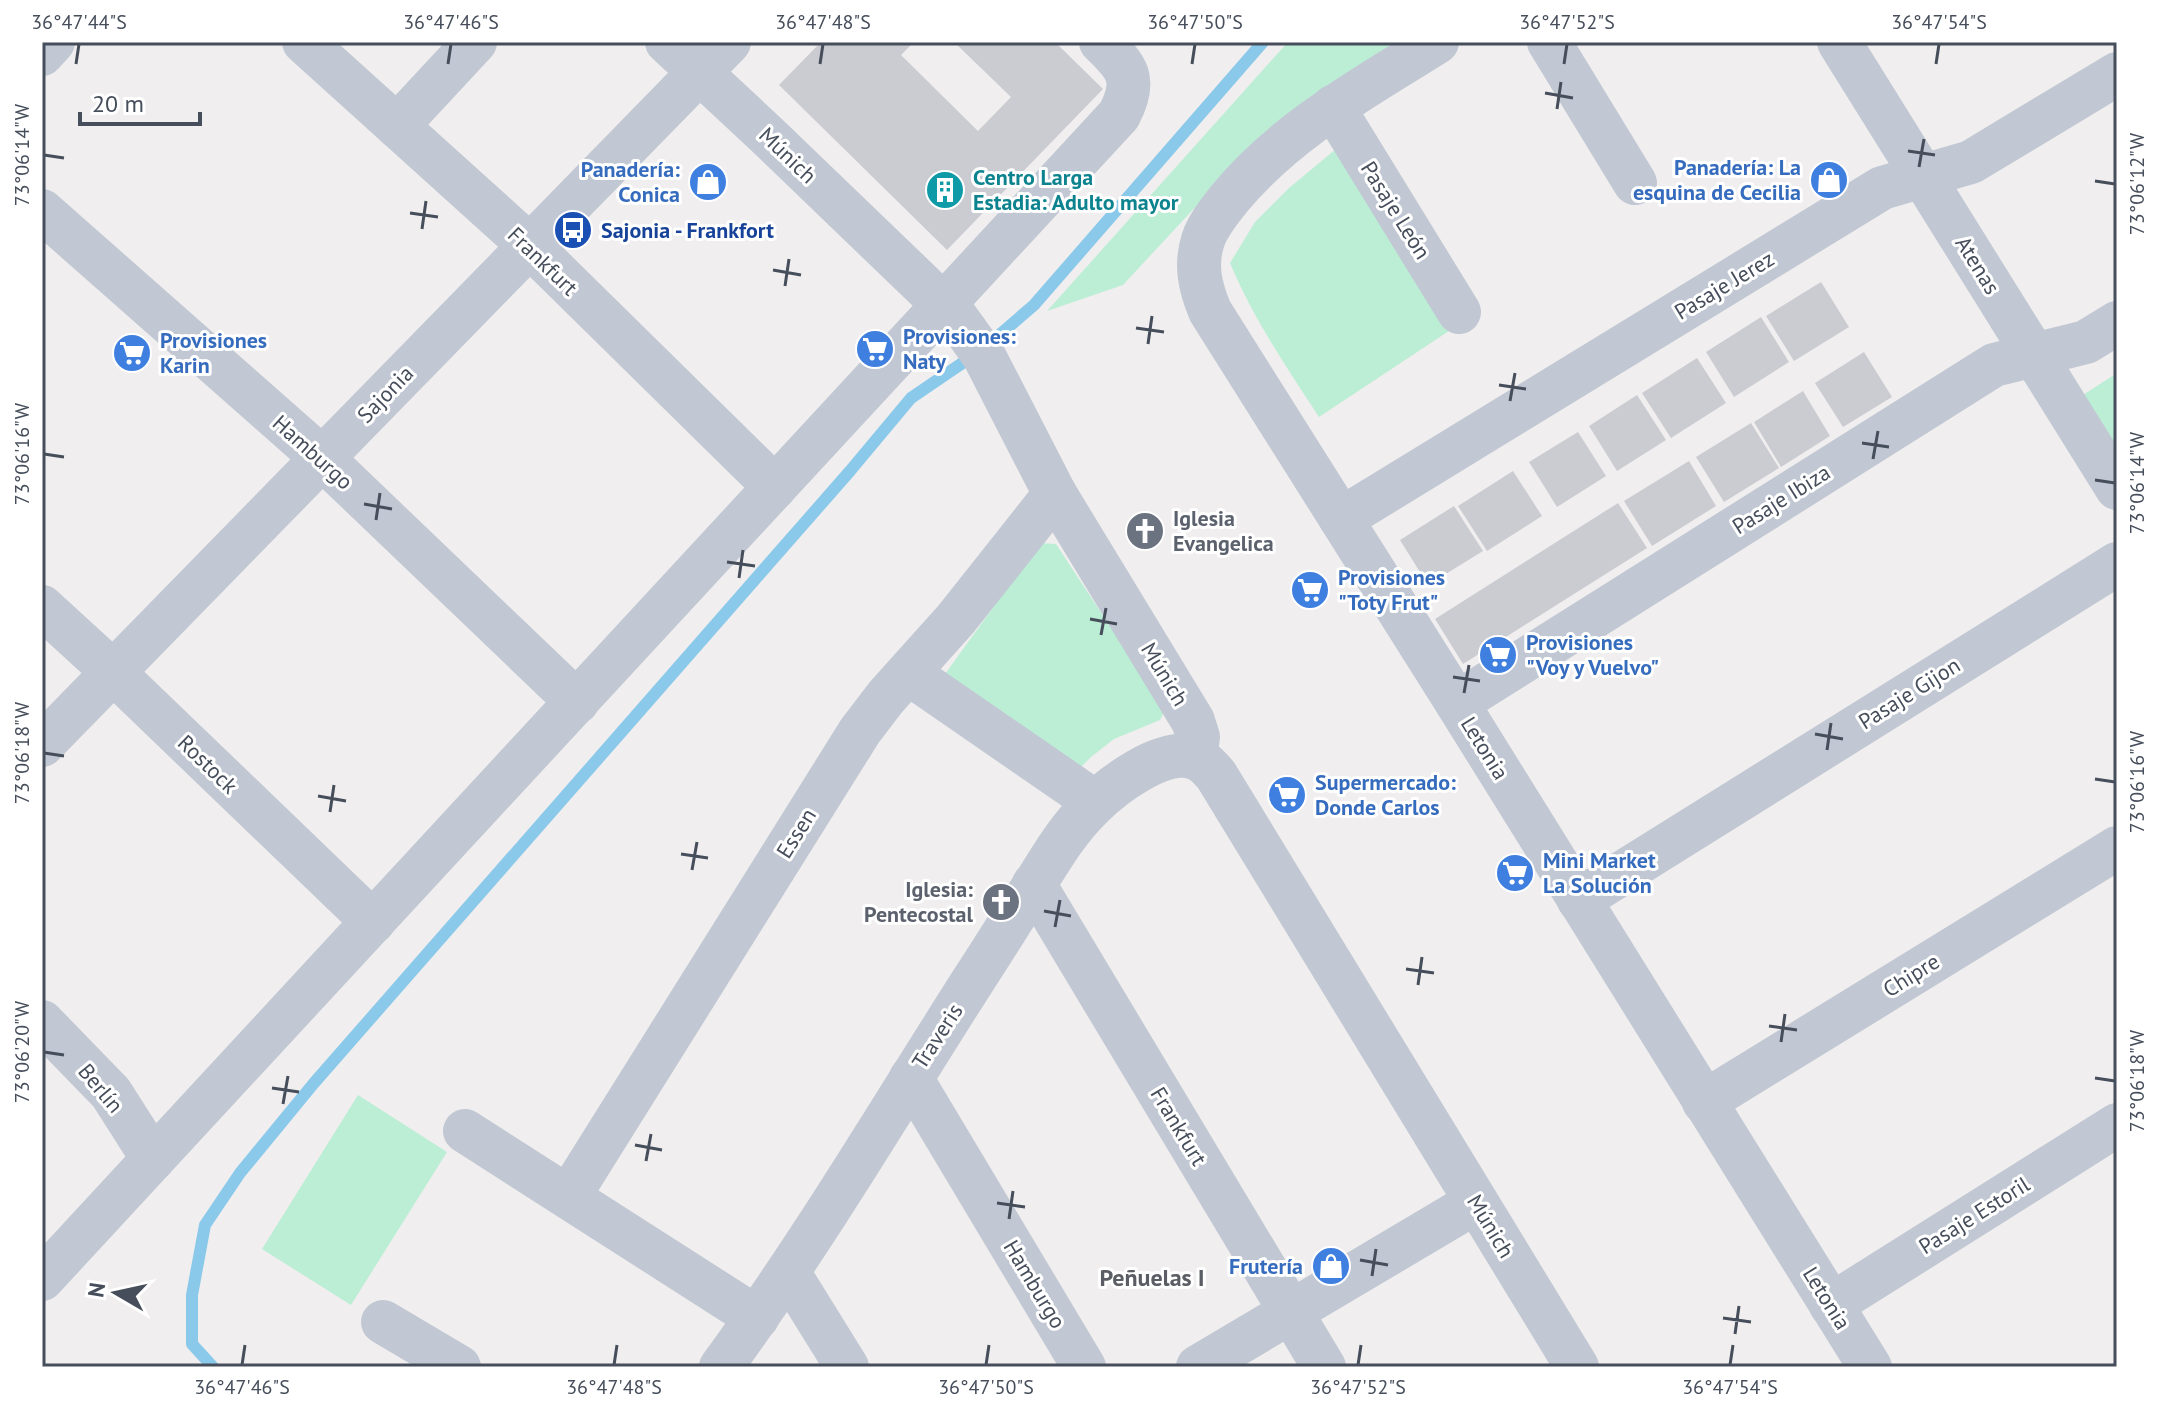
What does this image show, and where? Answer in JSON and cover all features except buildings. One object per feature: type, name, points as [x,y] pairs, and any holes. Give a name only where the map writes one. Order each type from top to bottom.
[{"type":"street","points":[[42,54],[53,42]]},
{"type":"street","name":"Frankfurt","points":[[304,42],[530,246],[775,487]]},
{"type":"street","points":[[397,126],[475,42]]},
{"type":"street","name":"Múnich","points":[[667,42],[714,57],[950,311],[984,356],[1055,494],[1193,721],[1198,737],[1195,758],[1207,764],[1216,775],[1577,1367]]},
{"type":"street","name":"Letonia","points":[[1437,42],[1291,136],[1246,179],[1214,218],[1204,238],[1199,278],[1210,311],[1870,1367]]},
{"type":"street","points":[[1549,42],[1635,183]]},
{"type":"street","name":"Atenas","points":[[1839,42],[2117,488]]},
{"type":"street","points":[[42,1279],[775,487],[950,311],[1119,115],[1129,87],[1127,74],[1112,52]]},
{"type":"street","name":"Sajonia","points":[[42,745],[714,57]]},
{"type":"street","name":"Pasaje Jerez","points":[[1341,519],[1882,188],[1971,162],[2117,74]]},
{"type":"street","name":"Pasaje León","points":[[1333,107],[1459,312]]},
{"type":"street","name":"Hamburgo","points":[[42,211],[322,458],[577,702]]},
{"type":"street","name":"Pasaje Ibiza","points":[[1457,703],[1994,365],[2086,342],[2117,323]]},
{"type":"street","name":"Essen","points":[[569,1196],[860,731],[886,697],[948,629],[1055,494]]},
{"type":"street","name":"Pasaje Gijon","points":[[1579,900],[2117,564]]},
{"type":"street","name":"Rostock","points":[[42,607],[373,922]]},
{"type":"street","points":[[908,673],[1095,802]]},
{"type":"street","name":"Traveris","points":[[721,1367],[788,1272],[1064,839],[1095,802],[1134,774],[1156,762],[1183,756],[1195,758]]},
{"type":"street","name":"Chipre","points":[[1704,1102],[2117,848]]},
{"type":"street","name":"Frankfurt","points":[[1034,884],[1324,1367]]},
{"type":"street","name":"Berlín","points":[[42,1022],[111,1093],[153,1159]]},
{"type":"street","name":"Hamburgo","points":[[911,1078],[1084,1367]]},
{"type":"street","name":"Pasaje Estoril","points":[[1831,1305],[2117,1125]]},
{"type":"street","points":[[465,1131],[757,1318]]},
{"type":"street","points":[[1198,1367],[1476,1202]]},
{"type":"street","points":[[788,1272],[847,1367]]},
{"type":"street","points":[[383,1322],[459,1367]]},
{"type":"green space","points":[[1288,42],[1422,42],[1201,201],[1123,285],[1047,311]]},
{"type":"green space","points":[[1342,144],[1455,327],[1319,417],[1260,323],[1230,263],[1255,222],[1289,188]]},
{"type":"green space","points":[[2117,373],[2117,451],[2083,395]]},
{"type":"green space","points":[[1040,543],[1056,544],[1165,710],[1160,720],[1114,739],[1076,772],[945,674]]},
{"type":"green space","points":[[358,1095],[447,1152],[351,1305],[262,1249]]},
{"type":"waterway","points":[[213,1367],[192,1344],[192,1295],[205,1225],[240,1173],[314,1083],[911,398],[983,349],[1034,305],[1263,42]]},
{"type":"place","name":"Panadería: La esquina de Cecilia","points":[[1829,180]]},
{"type":"place","name":"Panadería: Conica","points":[[708,182]]},
{"type":"place","name":"Centro Larga Estadia: Adulto mayor","points":[[945,190]]},
{"type":"place","name":"Sajonia - Frankfort","points":[[573,230]]},
{"type":"place","name":"Provisiones: Naty","points":[[875,349]]},
{"type":"place","name":"Provisiones Karin","points":[[132,353]]},
{"type":"place","name":"Iglesia Evangelica","points":[[1145,531]]},
{"type":"place","name":"Provisiones \"Toty Frut\"","points":[[1310,590]]},
{"type":"place","name":"Provisiones \"Voy y Vuelvo\"","points":[[1498,655]]},
{"type":"place","name":"Supermercado: Donde Carlos","points":[[1287,795]]},
{"type":"place","name":"Mini Market La Solución","points":[[1515,873]]},
{"type":"place","name":"Iglesia: Pentecostal","points":[[1001,902]]},
{"type":"place","name":"Frutería","points":[[1331,1266]]},
{"type":"district","name":"Peñuelas I","points":[[1152,1278]]}]
